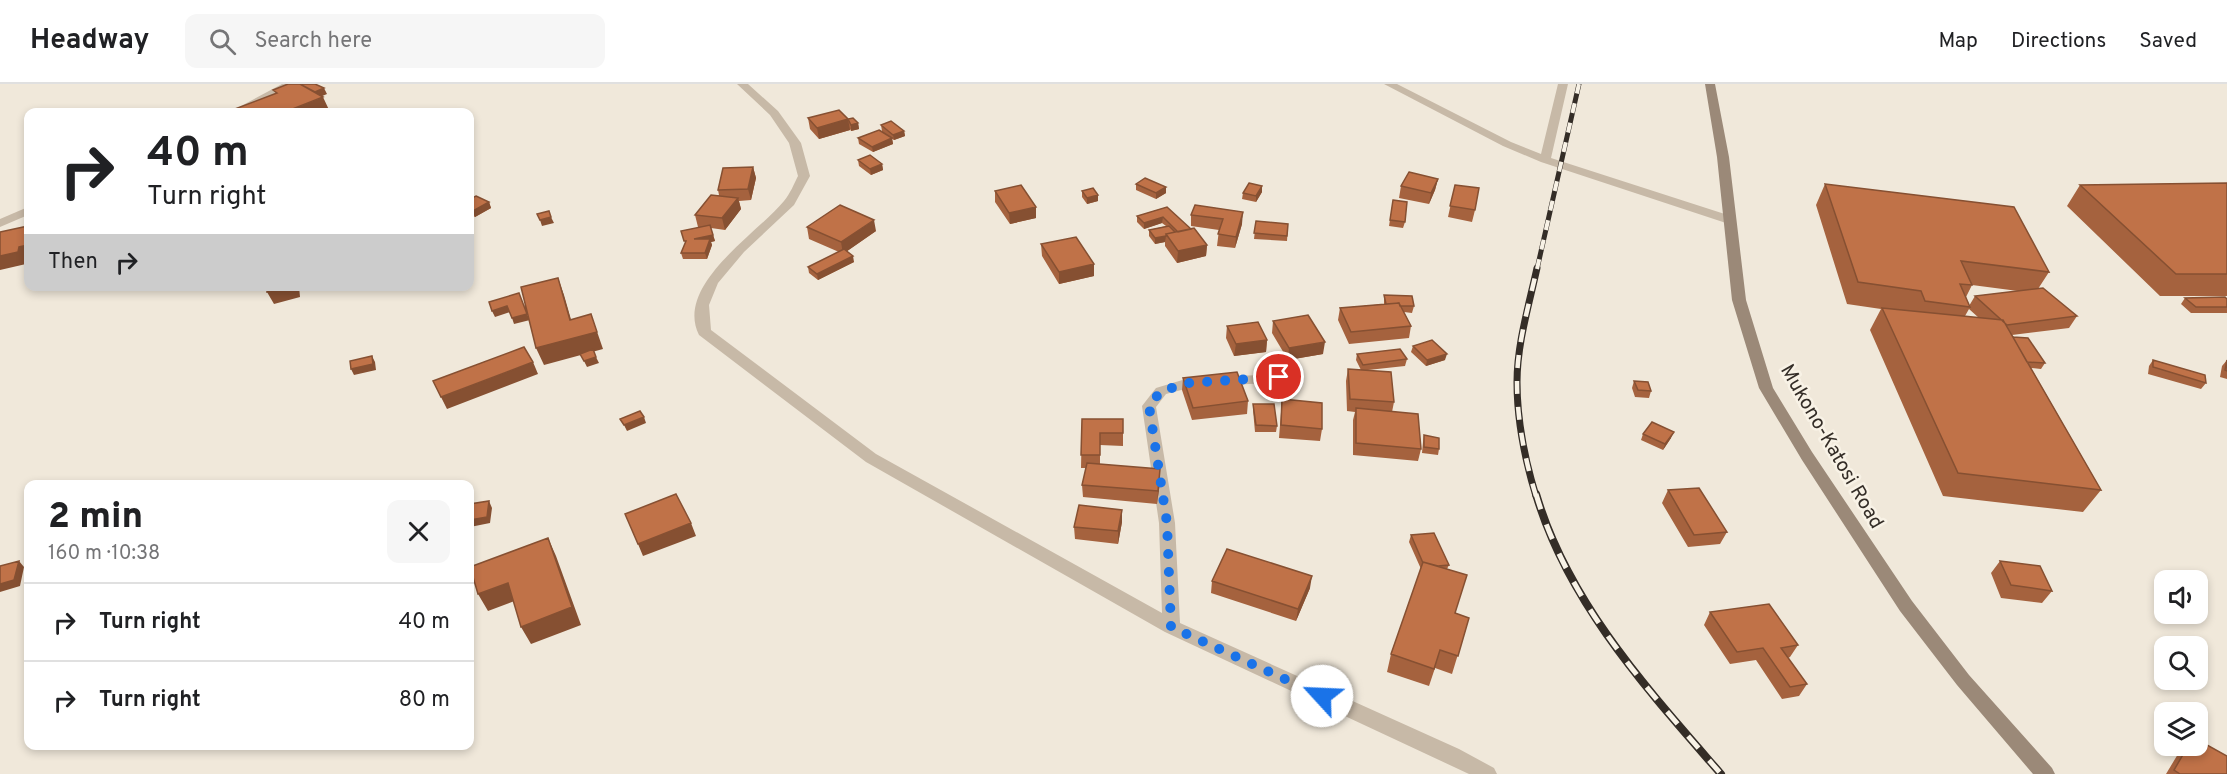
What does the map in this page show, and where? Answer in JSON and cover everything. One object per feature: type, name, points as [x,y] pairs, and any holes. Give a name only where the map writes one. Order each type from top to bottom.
[{"type":"main road","name":"Mukono-Katosi Road","points":[[1710,84],[1723,157],[1738,300],[1766,388],[1818,474],[1906,606],[1963,680],[2045,774]]},
{"type":"street","points":[[243,108],[290,84]]},
{"type":"street","points":[[742,84],[774,113],[795,143],[804,176],[789,202],[740,249],[712,282],[702,306],[704,332],[871,458],[1171,627],[1452,755],[1487,774]]},
{"type":"street","points":[[1389,84],[1507,144],[1545,160],[1730,220]]},
{"type":"street","points":[[1545,160],[1563,84]]},
{"type":"street","points":[[0,223],[24,213]]},
{"type":"street","points":[[1171,627],[1167,523],[1149,406],[1161,391],[1189,383],[1279,377]]},
{"type":"building","points":[[288,84],[300,84],[323,97],[295,108],[238,108],[277,93],[273,90]]},
{"type":"building","points":[[300,84],[315,84],[324,88],[315,92]]},
{"type":"building","points":[[839,110],[848,119],[817,128],[808,118]]},
{"type":"building","points":[[853,118],[858,123],[851,125],[848,119]]},
{"type":"building","points":[[891,121],[904,131],[893,135],[881,125]]},
{"type":"building","points":[[879,130],[892,138],[872,147],[858,138]]},
{"type":"building","points":[[870,155],[882,164],[870,169],[858,160]]},
{"type":"building","points":[[753,167],[748,189],[718,190],[723,168]]},
{"type":"building","points":[[1409,172],[1438,179],[1431,193],[1401,186]]},
{"type":"building","points":[[1145,178],[1166,187],[1156,193],[1136,184]]},
{"type":"building","points":[[1249,183],[1262,186],[1256,196],[1243,193]]},
{"type":"building","points":[[2227,183],[2227,274],[2176,274],[2080,185]]},
{"type":"building","points":[[1825,184],[2014,207],[2049,272],[1961,261],[1972,285],[1960,284],[1970,307],[1925,301],[1921,291],[1858,282]]},
{"type":"building","points":[[1021,185],[1036,207],[1009,213],[995,191]]},
{"type":"building","points":[[1455,185],[1479,188],[1475,210],[1450,206]]},
{"type":"building","points":[[1093,188],[1098,195],[1087,198],[1082,191]]},
{"type":"building","points":[[711,195],[738,198],[722,218],[695,215]]},
{"type":"building","points":[[476,196],[489,202],[474,210],[474,197]]},
{"type":"building","points":[[1393,200],[1407,202],[1405,222],[1390,220]]},
{"type":"building","points":[[840,205],[874,220],[841,242],[807,227]]},
{"type":"building","points":[[1195,205],[1243,212],[1236,237],[1218,234],[1223,219],[1191,215]]},
{"type":"building","points":[[1167,207],[1191,229],[1178,232],[1163,217],[1144,223],[1137,216]]},
{"type":"building","points":[[549,211],[551,217],[540,220],[537,214]]},
{"type":"building","points":[[1256,221],[1288,224],[1287,236],[1254,233]]},
{"type":"building","points":[[710,225],[713,235],[694,239],[710,239],[705,253],[681,253],[686,241],[681,231]]},
{"type":"building","points":[[1169,226],[1175,232],[1166,234],[1166,236],[1155,238],[1149,230]]},
{"type":"building","points":[[24,227],[24,246],[19,247],[18,252],[0,256],[0,232]]},
{"type":"building","points":[[1194,228],[1207,245],[1178,251],[1166,234]]},
{"type":"building","points":[[1076,237],[1094,264],[1059,272],[1041,244]]},
{"type":"building","points":[[844,249],[853,256],[817,274],[808,267]]},
{"type":"building","points":[[558,278],[570,320],[591,314],[597,332],[536,348],[521,287]]},
{"type":"building","points":[[2043,288],[2077,316],[2007,325],[1975,296]]},
{"type":"building","points":[[519,293],[527,314],[512,318],[507,306],[492,311],[489,302]]},
{"type":"building","points":[[1384,295],[1412,296],[1414,306],[1400,306],[1399,303],[1386,304]]},
{"type":"building","points":[[2225,297],[2227,307],[2196,307],[2185,298]]},
{"type":"building","points":[[1399,303],[1411,326],[1351,332],[1340,308]]},
{"type":"building","points":[[1882,308],[2003,320],[2101,490],[1958,473]]},
{"type":"building","points":[[1308,315],[1325,342],[1289,348],[1273,321]]},
{"type":"building","points":[[1258,322],[1267,340],[1236,344],[1227,326]]},
{"type":"building","points":[[2013,337],[2028,338],[2045,363],[2027,362]]},
{"type":"building","points":[[1432,340],[1447,354],[1427,360],[1413,346]]},
{"type":"building","points":[[524,347],[533,362],[441,397],[433,381]]},
{"type":"building","points":[[593,349],[596,357],[584,361],[580,354]]},
{"type":"building","points":[[1400,349],[1407,359],[1363,365],[1357,354]]},
{"type":"building","points":[[372,356],[373,364],[351,369],[350,361]]},
{"type":"building","points":[[2153,360],[2205,375],[2206,383],[2153,367]]},
{"type":"building","points":[[1348,369],[1391,372],[1394,402],[1350,399]]},
{"type":"building","points":[[1237,372],[1248,401],[1193,408],[1183,378]]},
{"type":"building","points":[[1634,381],[1648,382],[1651,391],[1638,390]]},
{"type":"building","points":[[1282,399],[1322,403],[1322,429],[1281,425]]},
{"type":"building","points":[[1253,404],[1274,404],[1277,426],[1256,425]]},
{"type":"building","points":[[1356,408],[1418,414],[1421,449],[1356,443]]},
{"type":"building","points":[[640,411],[644,417],[624,425],[620,419]]},
{"type":"building","points":[[1082,419],[1123,419],[1123,433],[1100,433],[1100,455],[1081,455]]},
{"type":"building","points":[[1652,422],[1674,432],[1665,444],[1643,434]]},
{"type":"building","points":[[1424,435],[1439,438],[1439,449],[1424,447]]},
{"type":"building","points":[[1087,463],[1160,469],[1158,491],[1082,485]]},
{"type":"building","points":[[1699,488],[1727,532],[1694,535],[1668,490]]},
{"type":"building","points":[[676,494],[691,523],[638,544],[625,514]]},
{"type":"building","points":[[489,501],[487,517],[474,519],[474,503]]},
{"type":"building","points":[[1079,505],[1122,510],[1118,531],[1074,527]]},
{"type":"building","points":[[1434,533],[1449,565],[1438,566],[1423,563],[1411,535]]},
{"type":"building","points":[[548,538],[572,607],[521,627],[508,583],[478,594],[474,580],[474,566]]},
{"type":"building","points":[[1227,549],[1312,576],[1298,609],[1212,581]]},
{"type":"building","points":[[19,561],[14,580],[0,584],[0,566]]},
{"type":"building","points":[[2000,561],[2040,566],[2052,591],[2011,585]]},
{"type":"building","points":[[1423,562],[1467,575],[1455,613],[1469,618],[1458,656],[1440,650],[1434,669],[1391,654]]},
{"type":"building","points":[[1769,604],[1798,645],[1781,648],[1807,684],[1790,687],[1763,648],[1737,652],[1710,612]]},
{"type":"building","points":[[2208,746],[2227,756],[2227,774],[2180,774],[2174,770],[2182,756],[2208,756]]},
{"type":"railway","points":[[1537,269],[1579,84]]},
{"type":"railway","points":[[1536,496],[1522,440],[1517,382],[1521,339],[1537,268]]},
{"type":"railway","points":[[1536,494],[1550,534],[1589,608],[1639,677],[1721,774]]},
{"type":"route","points":[[1279,377],[1189,383],[1161,391],[1149,406],[1167,523],[1171,627],[1322,696]]}]
